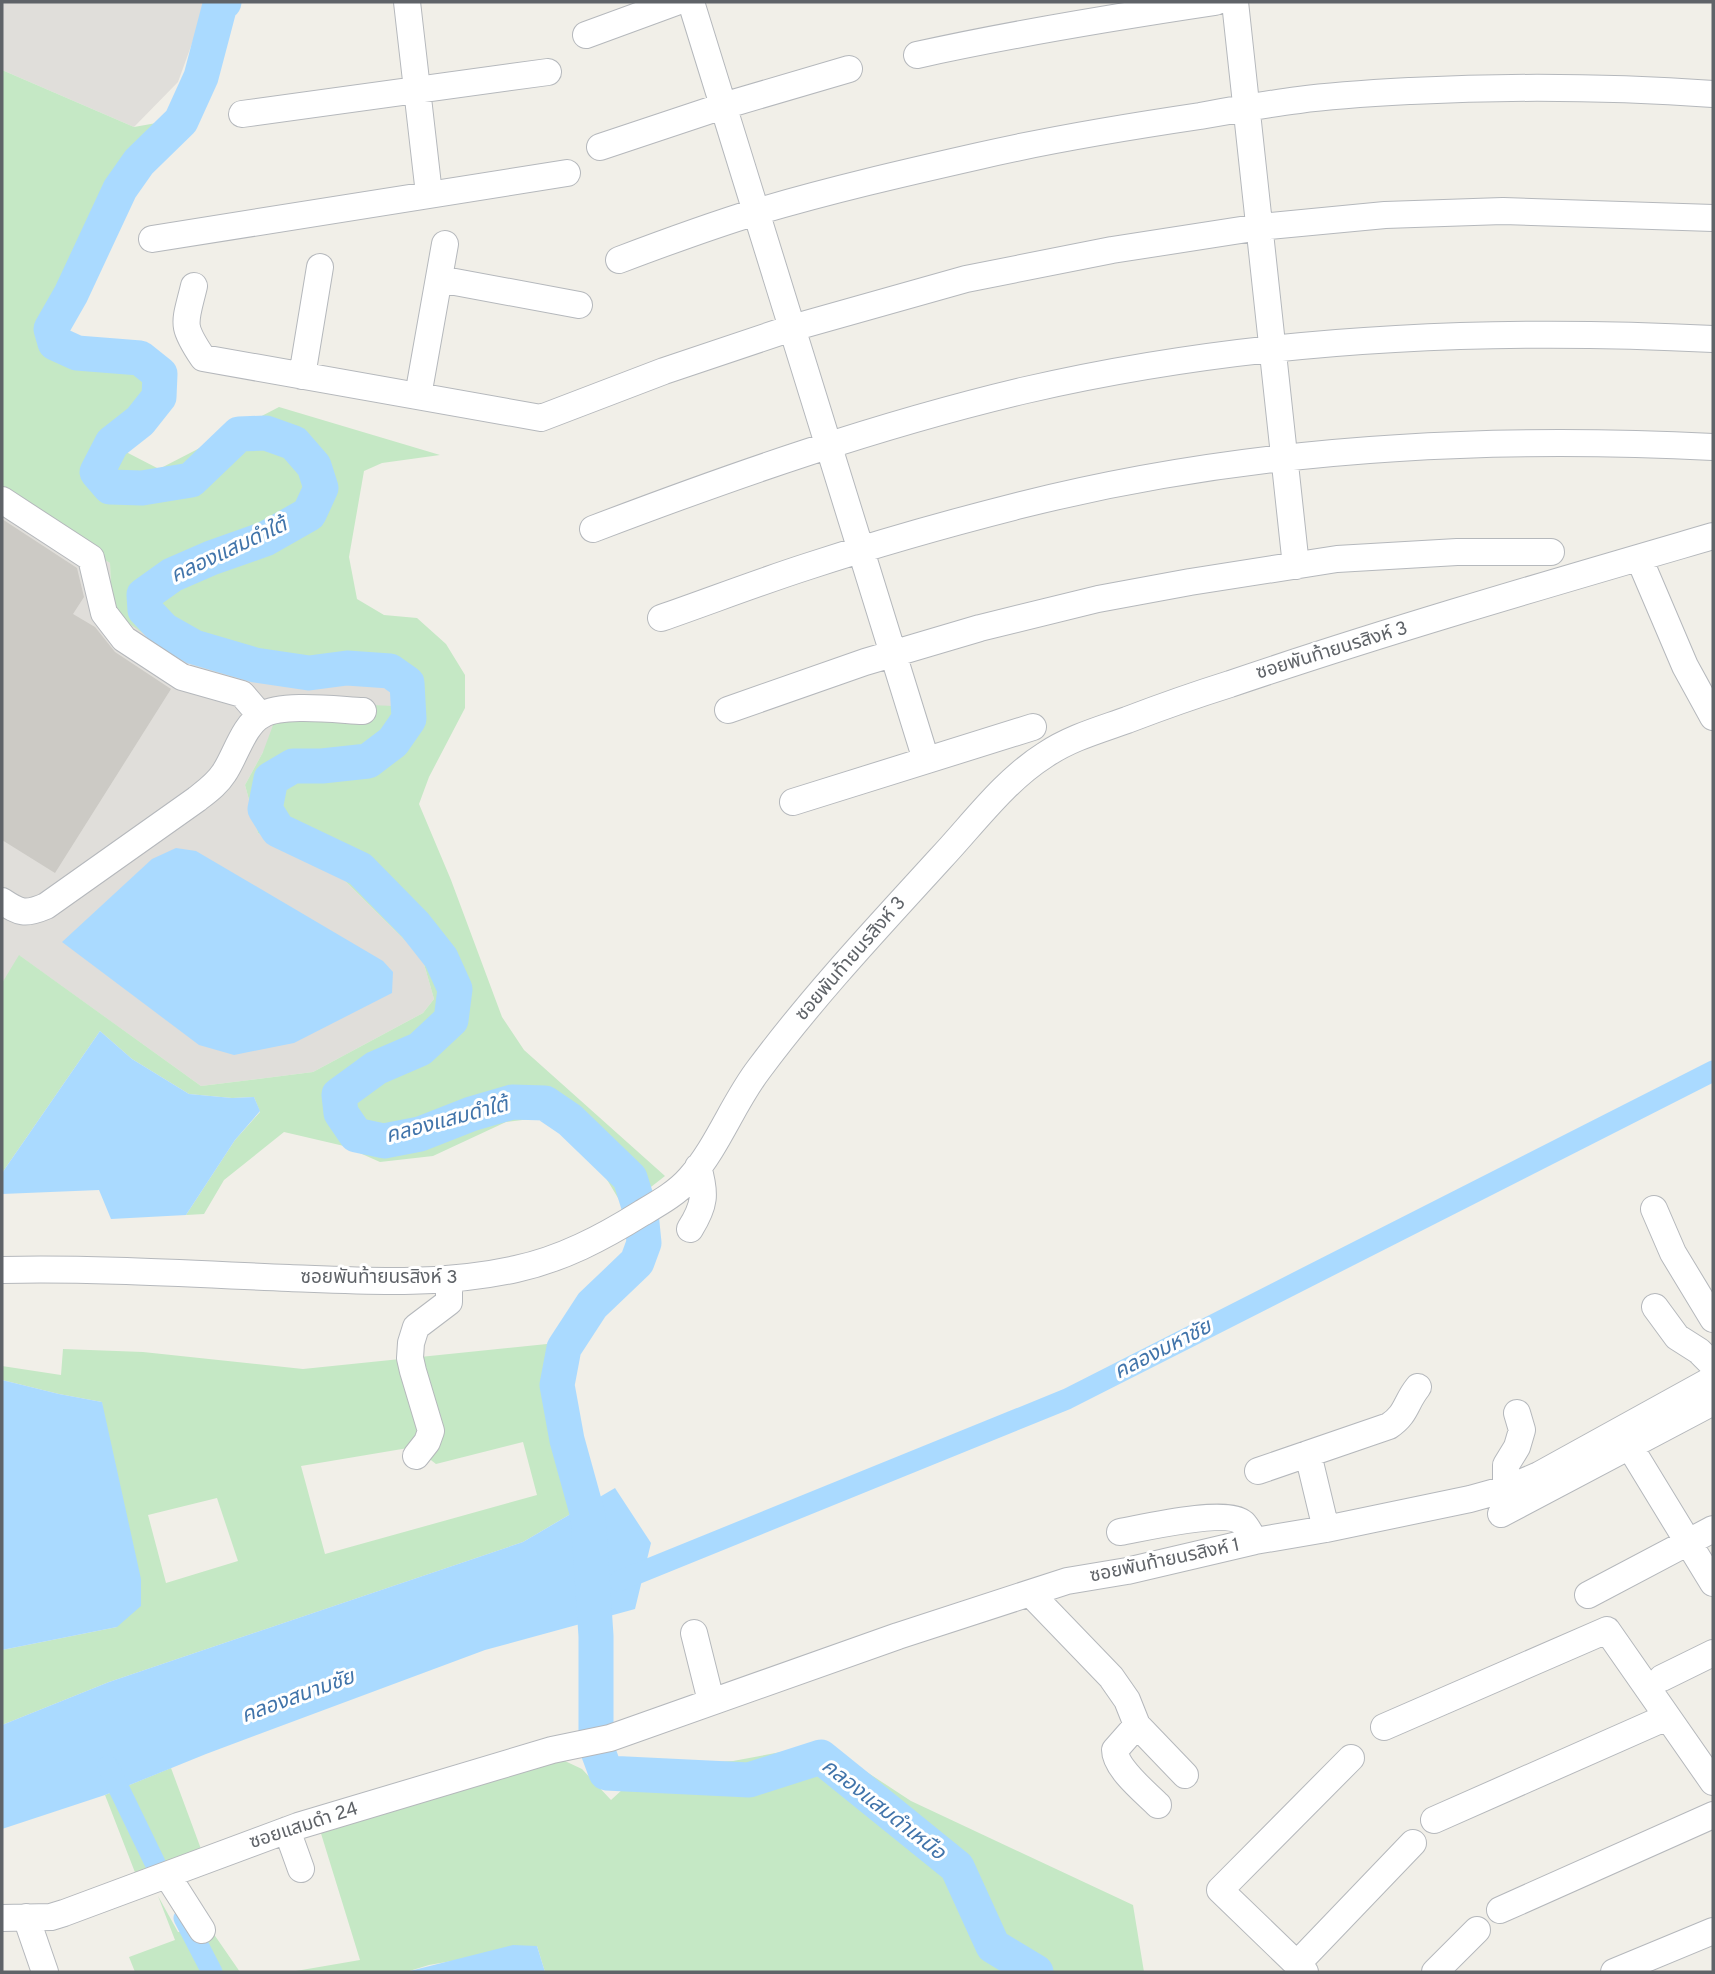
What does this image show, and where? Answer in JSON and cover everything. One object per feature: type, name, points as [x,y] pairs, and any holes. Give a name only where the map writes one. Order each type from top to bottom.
[{"type":"street","points":[[407,2],[429,194]]},
{"type":"street","points":[[586,35],[676,2]]},
{"type":"street","points":[[691,2],[926,760]]},
{"type":"street","points":[[917,55],[990,38],[1216,2]]},
{"type":"street","points":[[1235,2],[1296,565]]},
{"type":"street","points":[[600,147],[723,106],[849,69]]},
{"type":"street","points":[[242,114],[548,72]]},
{"type":"street","points":[[619,260],[756,212],[868,182],[1030,144],[1311,98],[1446,89],[1525,88],[1713,94]]},
{"type":"street","points":[[152,239],[567,173]]},
{"type":"street","points":[[194,286],[185,324],[189,338],[203,358],[541,418],[664,371],[792,328],[966,279],[1112,250],[1259,227],[1385,215],[1503,211],[1713,218]]},
{"type":"street","points":[[418,396],[445,244]]},
{"type":"street","points":[[302,376],[320,267]]},
{"type":"street","points":[[439,279],[579,304]]},
{"type":"street","points":[[593,529],[828,445],[1027,390],[1177,362],[1273,349],[1400,337],[1631,335],[1713,339]]},
{"type":"street","points":[[661,618],[809,566],[1024,504],[1203,468],[1284,457],[1397,447],[1594,442],[1713,447]]},
{"type":"street","points":[[2,500],[91,558],[104,613],[124,639],[182,677],[242,694],[260,715]]},
{"type":"street","name":"ซอยพันท้ายนรสิงห์ 3","points":[[2,1270],[127,1271],[334,1280],[449,1280],[517,1269],[564,1255],[626,1223],[688,1181],[756,1072],[799,1019],[887,917],[1002,792],[1030,765],[1050,751],[1074,739],[1317,654],[1713,536]]},
{"type":"street","points":[[728,710],[865,662],[980,628],[1098,599],[1296,565],[1385,555],[1551,552]]},
{"type":"street","points":[[1639,558],[1685,666],[1713,718]]},
{"type":"street","points":[[2,901],[26,913],[46,906],[197,799],[216,784],[249,727],[260,715],[278,709],[363,711]]},
{"type":"street","points":[[793,802],[1033,727]]},
{"type":"street","points":[[690,1229],[703,1202],[704,1188],[698,1167]]},
{"type":"street","points":[[1654,1209],[1673,1253],[1713,1320]]},
{"type":"street","points":[[416,1456],[427,1442],[431,1431],[413,1371],[411,1343],[416,1327],[449,1301],[449,1280]]},
{"type":"street","points":[[1655,1307],[1677,1337],[1699,1350],[1713,1365]]},
{"type":"street","name":"ซอยพันท้ายนรสิงห์ 1","points":[[610,1738],[898,1636],[1067,1581],[1470,1499],[1503,1502],[1539,1475],[1713,1379]]},
{"type":"street","points":[[1258,1471],[1389,1426],[1400,1418],[1410,1396],[1418,1387]]},
{"type":"street","points":[[1517,1413],[1522,1430],[1517,1447],[1506,1465],[1503,1502],[1630,1447],[1713,1402]]},
{"type":"street","points":[[1630,1447],[1713,1583]]},
{"type":"street","points":[[1308,1454],[1326,1529]]},
{"type":"street","points":[[1120,1532],[1180,1521],[1232,1518],[1242,1522],[1255,1541]]},
{"type":"street","points":[[1588,1595],[1713,1529]]},
{"type":"street","points":[[1031,1594],[1111,1677],[1127,1700],[1137,1725],[1185,1775]]},
{"type":"street","points":[[1384,1727],[1607,1630],[1713,1782]]},
{"type":"street","points":[[694,1633],[711,1701]]},
{"type":"street","points":[[1662,1678],[1713,1653]]},
{"type":"street","points":[[1434,1819],[1667,1717]]},
{"type":"street","points":[[1137,1725],[1115,1750],[1115,1755],[1121,1766],[1158,1805]]},
{"type":"street","name":"ซอยแสมดำ 24","points":[[14,1917],[51,1917],[287,1830],[552,1750],[610,1738]]},
{"type":"street","points":[[1351,1758],[1220,1890],[1301,1968],[1413,1843]]},
{"type":"street","points":[[1500,1910],[1713,1815]]},
{"type":"street","points":[[287,1830],[301,1869]]},
{"type":"street","points":[[167,1875],[202,1930]]},
{"type":"street","points":[[14,1917],[45,1972]]},
{"type":"street","points":[[1435,1972],[1477,1930]]},
{"type":"street","points":[[1614,1972],[1713,1931]]},
{"type":"shaded area","points":[[2,2],[207,2],[178,82],[134,127],[2,70]]},
{"type":"shaded area","points":[[2,499],[110,563],[112,612],[278,684],[278,665],[392,660],[393,706],[263,752],[245,785],[258,833],[328,864],[422,957],[434,999],[423,1013],[313,1072],[201,1086],[20,956],[2,983]]},
{"type":"green space","points":[[2,70],[134,127],[162,122],[114,169],[74,264],[43,324],[44,353],[131,365],[149,372],[145,404],[107,436],[128,453],[159,469],[279,407],[440,455],[382,463],[364,471],[349,557],[357,599],[384,615],[417,618],[446,644],[465,675],[465,708],[429,777],[419,804],[451,880],[502,1017],[524,1050],[665,1176],[624,1208],[594,1158],[547,1117],[506,1122],[433,1156],[380,1162],[344,1146],[284,1132],[224,1180],[204,1214],[186,1215],[235,1140],[260,1112],[254,1097],[189,1094],[132,1059],[100,1031],[2,1173],[2,983],[19,955],[201,1086],[313,1072],[423,1013],[434,999],[422,957],[328,864],[258,833],[245,785],[263,752],[282,701],[393,706],[392,660],[278,665],[279,684],[174,654],[112,612],[110,563],[2,499]]},
{"type":"green space","points":[[547,1344],[548,1427],[574,1512],[523,1542],[109,1682],[2,1725],[2,1650],[117,1627],[102,1402],[2,1380],[2,1366],[61,1375],[63,1349],[143,1352],[303,1369]],"holes":[[[523,1442],[537,1495],[325,1554],[301,1466],[414,1447],[436,1464]],[[217,1498],[238,1561],[166,1583],[148,1515]]]},
{"type":"green space","points":[[824,1744],[911,1801],[1133,1905],[1144,1972],[545,1972],[537,1946],[429,1965],[406,1972],[290,1972],[360,1960],[319,1827],[552,1755],[582,1769],[611,1800],[648,1766],[733,1761]]},
{"type":"green space","points":[[171,1768],[201,1849],[136,1875],[105,1795]]},
{"type":"green space","points":[[158,1896],[178,1932],[211,1930],[240,1972],[135,1972],[129,1957],[175,1940]]},
{"type":"water","points":[[176,848],[196,851],[383,961],[393,972],[392,993],[294,1043],[234,1055],[199,1045],[62,942],[152,859]]},
{"type":"water","points":[[100,1031],[132,1059],[189,1094],[254,1097],[260,1111],[235,1140],[186,1215],[111,1219],[99,1190],[2,1194],[2,1173]]},
{"type":"water","points":[[2,1380],[102,1402],[141,1579],[141,1606],[117,1627],[2,1650]]},
{"type":"water","name":"คลองสนามชัย","points":[[615,1488],[651,1543],[635,1609],[485,1650],[206,1754],[105,1795],[2,1829],[2,1725],[109,1682],[523,1542]]},
{"type":"water","points":[[513,1945],[537,1946],[545,1972],[406,1972]]},
{"type":"building","points":[[2,519],[77,568],[84,597],[73,614],[95,627],[115,652],[171,689],[55,873],[2,840]]},
{"type":"waterway","name":"คลองแสมดำใต้","points":[[224,2],[220,5],[201,77],[181,121],[139,162],[120,189],[71,294],[51,329],[55,343],[77,353],[140,358],[160,374],[159,397],[140,421],[112,443],[97,472],[110,487],[142,488],[191,480],[239,434],[266,433],[294,443],[314,466],[321,488],[309,514],[265,539],[172,575],[144,595],[145,610],[164,630],[194,647],[255,665],[309,673],[347,668],[390,671],[407,683],[409,719],[393,742],[368,761],[293,766],[271,779],[265,809],[278,830],[360,869],[415,925],[441,958],[455,989],[451,1020],[420,1049],[376,1068],[339,1095],[341,1113],[356,1135],[384,1141],[420,1134],[471,1114],[512,1102],[545,1103],[570,1120],[630,1178],[641,1213],[644,1243],[637,1262],[592,1305],[564,1348],[557,1385],[567,1440],[588,1516],[596,1636],[596,1746],[606,1773],[749,1780],[821,1757],[957,1867],[993,1946],[1036,1972]]},
{"type":"waterway","name":"คลองมหาชัย","points":[[619,1581],[1067,1399],[1713,1071]]},
{"type":"waterway","points":[[108,1766],[155,1863]]},
{"type":"waterway","points":[[184,1918],[212,1972]]},
{"type":"water label","name":"คลองแสมดำเหนือ","points":[[883,1810]]}]
